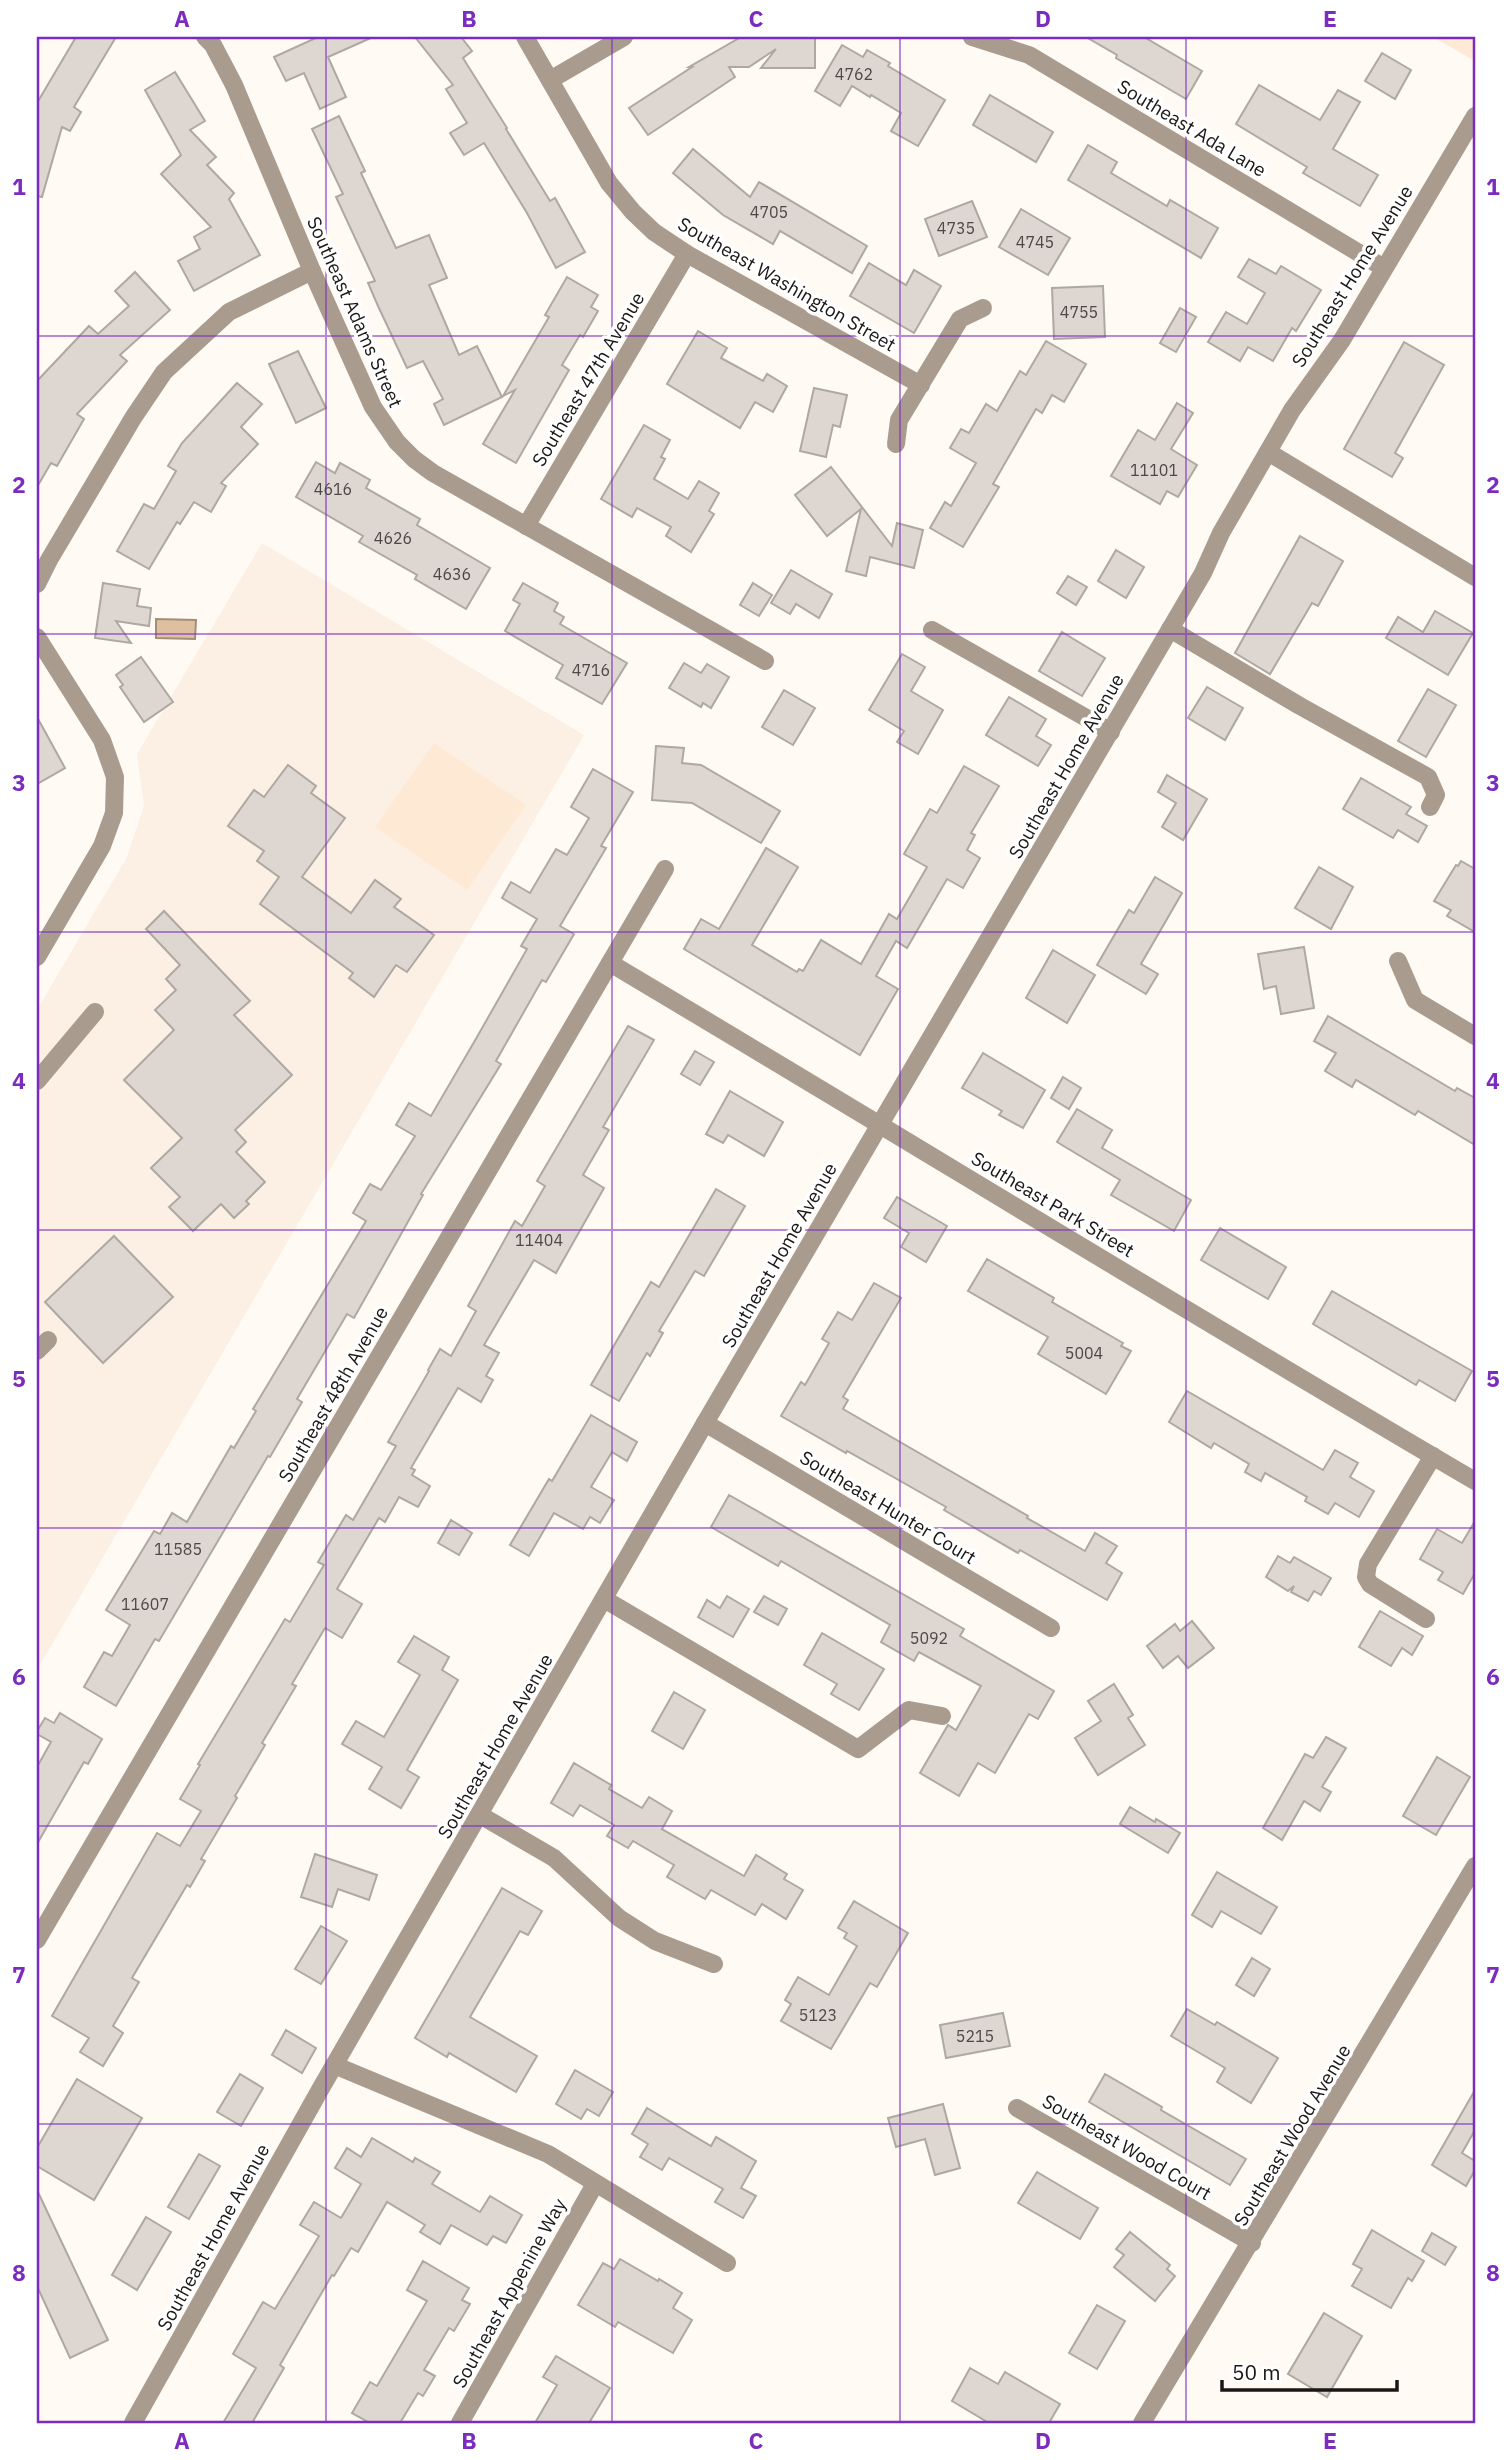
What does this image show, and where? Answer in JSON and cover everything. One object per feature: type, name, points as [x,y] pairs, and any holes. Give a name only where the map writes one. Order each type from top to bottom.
[{"type":"street","name":"Southeast Adams Street","points":[[205,37],[213,45],[234,85],[312,271],[373,407],[397,442],[433,473],[765,661]]},
{"type":"street","name":"Southeast Washington Street","points":[[526,37],[609,183],[632,212],[653,232],[687,254],[921,385]]},
{"type":"street","points":[[550,79],[624,37]]},
{"type":"street","name":"Southeast Ada Lane","points":[[972,37],[1029,55],[1384,268]]},
{"type":"street","name":"Southeast Home Avenue","points":[[132,2423],[334,2065],[705,1423],[1203,573],[1221,533],[1268,452],[1304,392],[1336,349],[1475,116]]},
{"type":"street","name":"Southeast 47th Avenue","points":[[526,526],[687,254]]},
{"type":"street","points":[[37,584],[133,418],[164,372],[229,312],[312,271]]},
{"type":"street","points":[[896,444],[900,420],[960,319],[983,308]]},
{"type":"street","points":[[1268,452],[1475,577]]},
{"type":"street","points":[[932,629],[1111,732]]},
{"type":"street","points":[[1170,629],[1300,706],[1428,777],[1436,795],[1430,807]]},
{"type":"street","points":[[37,637],[102,740],[115,777],[114,813],[102,846],[37,957]]},
{"type":"street","name":"Southeast 48th Avenue","points":[[37,1940],[665,869]]},
{"type":"street","points":[[1398,961],[1415,1000],[1475,1036]]},
{"type":"street","name":"Southeast Park Street","points":[[610,963],[1249,1348],[1475,1480]]},
{"type":"street","points":[[37,1082],[95,1012]]},
{"type":"street","name":"Southeast Hunter Court","points":[[705,1423],[1051,1628]]},
{"type":"street","points":[[1426,1619],[1370,1584],[1366,1577],[1368,1564],[1433,1456]]},
{"type":"street","points":[[604,1599],[858,1749],[909,1710],[942,1716]]},
{"type":"street","points":[[480,1815],[554,1858],[619,1918],[655,1941],[714,1964]]},
{"type":"street","name":"Southeast Wood Avenue","points":[[1142,2423],[1475,1866]]},
{"type":"street","points":[[334,2065],[548,2154],[727,2263]]},
{"type":"street","name":"Southeast Wood Court","points":[[1017,2108],[1252,2243]]},
{"type":"street","name":"Southeast Appenine Way","points":[[460,2423],[595,2184]]},
{"type":"shaded area","points":[[1433,37],[1475,37],[1475,61]]},
{"type":"shaded area","points":[[262,543],[584,735],[37,1670],[37,1010],[127,857],[144,806],[137,754]]},
{"type":"shaded area","points":[[156,619],[196,620],[195,639],[156,638]]},
{"type":"shaded area","points":[[434,743],[526,805],[467,890],[375,827]]},
{"type":"building","points":[[76,37],[116,37],[74,107],[81,112],[70,131],[62,127],[42,197],[37,196],[37,103]]},
{"type":"building","points":[[318,37],[373,37],[328,57],[346,97],[320,109],[304,73],[286,81],[274,57]]},
{"type":"building","points":[[415,37],[461,37],[472,51],[463,58],[550,201],[555,198],[585,252],[556,268],[527,213],[484,143],[464,155],[450,133],[467,123],[446,89],[453,85]]},
{"type":"building","points":[[741,37],[815,37],[815,68],[761,68],[776,49],[749,67],[729,67],[735,77],[648,135],[629,108],[692,67],[689,67]]},
{"type":"building","points":[[1086,37],[1144,37],[1202,71],[1186,99]]},
{"type":"building","points":[[842,45],[863,57],[867,50],[890,63],[888,66],[945,100],[918,146],[891,131],[901,113],[871,95],[870,97],[852,86],[840,106],[815,91]]},
{"type":"building","points":[[1382,53],[1411,70],[1395,99],[1365,81]]},
{"type":"building","points":[[175,72],[205,121],[190,130],[216,157],[207,165],[234,193],[229,199],[260,255],[194,291],[178,261],[200,249],[194,237],[211,227],[161,174],[181,155],[145,90]]},
{"type":"building","points":[[1259,85],[1320,120],[1338,90],[1360,102],[1333,149],[1378,175],[1360,206],[1303,173],[1307,167],[1236,124]]},
{"type":"building","points":[[990,95],[1053,132],[1036,162],[973,125]]},
{"type":"building","points":[[339,116],[365,171],[361,173],[396,248],[429,235],[447,278],[429,285],[459,355],[477,346],[502,397],[444,425],[434,404],[443,399],[423,361],[407,368],[378,306],[368,283],[375,281],[336,197],[343,194],[312,129]]},
{"type":"building","points":[[1088,145],[1117,162],[1111,173],[1167,206],[1170,200],[1218,228],[1201,258],[1068,180]]},
{"type":"building","points":[[693,149],[750,197],[759,182],[867,246],[852,273],[780,231],[773,244],[723,215],[673,173]]},
{"type":"building","points":[[972,201],[987,237],[939,256],[925,219]]},
{"type":"building","points":[[1021,209],[1070,238],[1048,275],[999,247]]},
{"type":"building","points":[[1249,259],[1276,274],[1281,266],[1321,290],[1296,331],[1292,328],[1273,361],[1248,347],[1240,361],[1208,342],[1226,312],[1247,324],[1265,293],[1238,277]]},
{"type":"building","points":[[869,263],[906,285],[914,270],[941,286],[914,333],[850,296]]},
{"type":"building","points":[[135,272],[170,310],[120,355],[127,361],[77,414],[84,419],[57,466],[51,463],[37,487],[37,381],[89,326],[98,334],[129,306],[115,291]]},
{"type":"building","points":[[567,277],[598,295],[591,307],[598,311],[562,365],[569,370],[516,463],[483,444],[515,390],[503,396],[549,317],[545,315]]},
{"type":"building","points":[[1103,286],[1105,337],[1054,339],[1052,288]]},
{"type":"building","points":[[1180,308],[1196,317],[1176,352],[1160,343]]},
{"type":"building","points":[[698,331],[727,348],[721,358],[763,381],[767,374],[787,386],[773,412],[755,402],[740,428],[667,384]]},
{"type":"building","points":[[1046,341],[1086,364],[1064,402],[1052,395],[1042,413],[1036,409],[993,484],[999,487],[963,547],[930,528],[945,502],[951,506],[976,463],[950,448],[961,429],[969,433],[986,404],[997,411],[1020,371],[1026,375]]},
{"type":"building","points":[[1404,342],[1444,365],[1395,453],[1403,458],[1392,477],[1344,449]]},
{"type":"building","points":[[298,351],[326,408],[296,423],[269,364]]},
{"type":"building","points":[[237,383],[262,404],[241,427],[258,444],[221,483],[226,486],[211,512],[194,502],[180,524],[177,522],[149,569],[117,551],[144,504],[154,509],[176,471],[168,466],[182,443]]},
{"type":"building","points":[[814,388],[847,395],[840,427],[833,425],[826,457],[800,451]]},
{"type":"building","points":[[1177,403],[1193,413],[1171,449],[1197,465],[1178,497],[1167,491],[1160,504],[1111,476],[1138,430],[1155,440]]},
{"type":"building","points":[[644,425],[670,440],[661,457],[665,459],[654,479],[688,499],[699,481],[719,493],[709,511],[714,514],[691,552],[666,536],[671,527],[637,508],[632,517],[601,499]]},
{"type":"building","points":[[316,462],[335,473],[340,463],[370,480],[366,488],[420,519],[417,525],[490,568],[466,609],[415,579],[417,575],[359,542],[363,536],[296,497]]},
{"type":"building","points":[[831,467],[892,546],[897,523],[923,530],[914,568],[870,557],[866,576],[846,571],[861,509],[827,536],[795,495]]},
{"type":"building","points":[[1300,536],[1343,561],[1318,606],[1312,603],[1270,674],[1235,653]]},
{"type":"building","points":[[1116,550],[1144,567],[1126,598],[1098,581]]},
{"type":"building","points":[[791,570],[832,594],[819,618],[796,604],[790,614],[771,603]]},
{"type":"building","points":[[1068,576],[1087,587],[1076,605],[1057,593]]},
{"type":"building","points":[[103,583],[140,589],[137,606],[151,608],[149,626],[116,621],[131,643],[95,638]]},
{"type":"building","points":[[523,583],[558,603],[554,611],[564,617],[560,624],[627,663],[602,704],[556,678],[563,665],[505,631],[520,604],[513,600]]},
{"type":"building","points":[[753,583],[772,595],[759,616],[740,605]]},
{"type":"building","points":[[1435,611],[1473,633],[1448,675],[1386,638],[1398,617],[1423,632]]},
{"type":"building","points":[[1062,632],[1105,658],[1082,696],[1039,671]]},
{"type":"building","points":[[902,654],[925,667],[911,691],[943,710],[918,754],[897,742],[904,731],[869,710]]},
{"type":"building","points":[[141,657],[173,702],[144,722],[120,687],[123,685],[116,675]]},
{"type":"building","points":[[684,663],[701,673],[707,664],[729,677],[711,708],[703,703],[701,707],[669,688]]},
{"type":"building","points":[[1207,687],[1243,708],[1225,740],[1188,718]]},
{"type":"building","points":[[1428,689],[1456,705],[1426,757],[1398,741]]},
{"type":"building","points":[[784,690],[815,708],[793,745],[762,727]]},
{"type":"building","points":[[1009,697],[1046,719],[1036,736],[1051,745],[1038,766],[986,735]]},
{"type":"building","points":[[37,717],[65,768],[37,784]]},
{"type":"building","points":[[656,746],[684,748],[682,763],[701,765],[780,811],[761,843],[692,803],[652,800]]},
{"type":"building","points":[[288,765],[316,786],[311,793],[345,818],[302,877],[351,913],[375,880],[401,899],[394,907],[434,935],[407,972],[396,965],[374,997],[349,978],[353,973],[260,904],[279,877],[257,861],[264,851],[228,826],[254,790],[264,797]]},
{"type":"building","points":[[964,766],[999,786],[971,833],[975,835],[967,850],[980,858],[963,888],[947,879],[907,948],[896,941],[876,976],[898,989],[860,1055],[684,949],[701,919],[719,929],[766,848],[798,867],[752,945],[797,972],[799,969],[803,971],[821,940],[861,964],[889,914],[897,919],[927,867],[904,854],[930,809],[937,813]]},
{"type":"building","points":[[593,769],[633,792],[601,846],[606,848],[560,926],[574,934],[546,982],[542,980],[496,1061],[501,1064],[421,1194],[423,1195],[354,1318],[347,1314],[297,1399],[302,1402],[270,1457],[268,1456],[159,1641],[155,1639],[116,1706],[84,1687],[104,1652],[112,1656],[130,1625],[106,1610],[154,1531],[160,1534],[172,1513],[187,1522],[231,1446],[234,1448],[256,1411],[253,1409],[366,1221],[353,1213],[370,1184],[381,1190],[415,1136],[396,1125],[409,1103],[431,1116],[477,1037],[527,949],[521,946],[537,919],[502,898],[511,882],[530,893],[556,849],[567,855],[589,818],[571,807]]},
{"type":"building","points":[[1167,775],[1207,799],[1183,840],[1162,827],[1176,803],[1158,792]]},
{"type":"building","points":[[1361,778],[1411,807],[1406,814],[1427,826],[1418,842],[1398,830],[1393,838],[1343,809]]},
{"type":"building","points":[[1461,861],[1475,869],[1475,932],[1447,916],[1451,910],[1434,901]]},
{"type":"building","points":[[1319,867],[1353,887],[1331,929],[1295,908]]},
{"type":"building","points":[[1155,877],[1182,893],[1141,964],[1158,974],[1146,994],[1097,965],[1129,910],[1134,913]]},
{"type":"building","points":[[164,911],[250,1001],[234,1015],[292,1075],[235,1130],[246,1142],[236,1152],[265,1182],[246,1201],[249,1204],[234,1218],[221,1204],[193,1231],[169,1207],[180,1197],[151,1168],[182,1138],[124,1080],[174,1030],[155,1010],[176,990],[166,979],[180,965],[146,929]]},
{"type":"building","points":[[1304,947],[1314,1008],[1281,1014],[1276,986],[1264,989],[1258,954]]},
{"type":"building","points":[[1053,950],[1095,975],[1067,1023],[1026,998]]},
{"type":"building","points":[[1328,1016],[1455,1091],[1457,1088],[1475,1098],[1475,1145],[1418,1111],[1415,1115],[1356,1080],[1352,1087],[1325,1071],[1336,1053],[1314,1041]]},
{"type":"building","points":[[628,1026],[654,1040],[603,1127],[609,1130],[583,1175],[604,1188],[556,1273],[534,1260],[484,1345],[499,1353],[486,1376],[493,1380],[481,1402],[458,1388],[411,1468],[415,1470],[412,1475],[430,1486],[418,1507],[399,1497],[385,1522],[379,1518],[337,1589],[362,1604],[342,1638],[325,1628],[292,1684],[296,1686],[262,1743],[265,1745],[201,1859],[205,1861],[190,1887],[187,1885],[132,1978],[139,1982],[113,2026],[123,2033],[103,2066],[80,2052],[89,2038],[52,2016],[157,1833],[180,1846],[201,1811],[180,1799],[200,1765],[198,1764],[285,1619],[290,1622],[324,1565],[318,1562],[346,1515],[353,1520],[396,1446],[388,1442],[440,1349],[451,1356],[476,1311],[468,1306],[515,1221],[522,1226],[545,1186],[537,1181]]},
{"type":"building","points":[[695,1051],[714,1062],[700,1085],[681,1074]]},
{"type":"building","points":[[983,1053],[1045,1090],[1023,1128],[999,1115],[1002,1111],[962,1088]]},
{"type":"building","points":[[1063,1077],[1081,1088],[1069,1109],[1051,1098]]},
{"type":"building","points":[[730,1091],[783,1122],[764,1156],[728,1135],[723,1143],[706,1134]]},
{"type":"building","points":[[1077,1109],[1112,1130],[1102,1148],[1191,1200],[1174,1231],[1111,1195],[1120,1180],[1057,1142]]},
{"type":"building","points":[[716,1189],[745,1206],[704,1276],[695,1271],[659,1331],[663,1333],[650,1356],[647,1353],[619,1401],[591,1385],[651,1282],[659,1287]]},
{"type":"building","points":[[897,1197],[947,1226],[926,1262],[901,1247],[909,1233],[884,1218]]},
{"type":"building","points":[[1220,1228],[1286,1267],[1268,1299],[1201,1260]]},
{"type":"building","points":[[114,1236],[173,1297],[103,1363],[45,1302]]},
{"type":"building","points":[[987,1259],[1054,1298],[1052,1302],[1123,1343],[1121,1346],[1131,1351],[1106,1394],[1038,1354],[1048,1337],[968,1291]]},
{"type":"building","points":[[874,1283],[901,1298],[843,1397],[848,1400],[843,1409],[1085,1551],[1095,1533],[1117,1546],[1106,1563],[1122,1573],[1107,1600],[1020,1550],[1018,1553],[944,1510],[946,1507],[781,1416],[801,1382],[805,1385],[829,1343],[822,1339],[838,1312],[852,1320]]},
{"type":"building","points":[[1332,1291],[1472,1371],[1455,1401],[1419,1380],[1416,1385],[1313,1324]]},
{"type":"building","points":[[1187,1391],[1323,1470],[1335,1450],[1358,1463],[1350,1477],[1374,1491],[1359,1517],[1335,1503],[1328,1514],[1305,1501],[1307,1497],[1265,1473],[1261,1481],[1245,1472],[1249,1464],[1214,1443],[1211,1448],[1169,1422]]},
{"type":"building","points":[[591,1415],[637,1442],[627,1461],[612,1452],[591,1487],[614,1500],[600,1523],[590,1517],[583,1529],[554,1513],[529,1556],[510,1545]]},
{"type":"building","points":[[729,1495],[964,1629],[960,1636],[1054,1691],[1038,1719],[1029,1714],[995,1773],[978,1763],[959,1796],[920,1773],[948,1725],[956,1730],[981,1686],[919,1652],[914,1661],[881,1642],[890,1625],[781,1561],[778,1566],[711,1527]]},
{"type":"building","points":[[451,1520],[472,1533],[459,1555],[438,1543]]},
{"type":"building","points":[[1475,1521],[1475,1573],[1463,1594],[1438,1580],[1443,1572],[1420,1559],[1437,1529],[1462,1543]]},
{"type":"building","points":[[1278,1556],[1290,1563],[1294,1557],[1331,1578],[1321,1595],[1314,1591],[1308,1601],[1291,1592],[1294,1586],[1288,1591],[1266,1577]]},
{"type":"building","points":[[727,1596],[749,1609],[733,1637],[698,1617],[707,1600],[720,1608]]},
{"type":"building","points":[[764,1596],[787,1609],[778,1625],[754,1612]]},
{"type":"building","points":[[1380,1611],[1423,1636],[1412,1655],[1402,1648],[1391,1666],[1359,1647]]},
{"type":"building","points":[[1192,1621],[1214,1648],[1188,1668],[1178,1656],[1163,1668],[1147,1646],[1175,1624],[1180,1631]]},
{"type":"building","points":[[822,1633],[884,1669],[859,1710],[831,1694],[837,1684],[804,1665]]},
{"type":"building","points":[[414,1636],[449,1657],[442,1670],[458,1680],[407,1770],[419,1777],[401,1808],[369,1789],[382,1767],[342,1744],[356,1721],[384,1737],[420,1675],[398,1662]]},
{"type":"building","points":[[1114,1684],[1133,1715],[1128,1718],[1145,1745],[1098,1775],[1075,1738],[1101,1721],[1088,1701]]},
{"type":"building","points":[[674,1692],[705,1710],[683,1749],[652,1731]]},
{"type":"building","points":[[60,1713],[102,1739],[88,1764],[84,1762],[37,1844],[37,1767],[51,1742],[37,1734],[37,1731],[45,1718],[54,1723]]},
{"type":"building","points":[[1326,1737],[1346,1748],[1322,1787],[1331,1792],[1320,1811],[1304,1801],[1282,1840],[1263,1828],[1305,1754],[1313,1758]]},
{"type":"building","points":[[1437,1757],[1470,1777],[1436,1835],[1403,1816]]},
{"type":"building","points":[[574,1763],[611,1785],[609,1789],[642,1808],[649,1797],[672,1811],[662,1829],[744,1876],[756,1855],[787,1874],[784,1879],[803,1890],[786,1919],[762,1904],[755,1915],[711,1890],[705,1899],[667,1877],[674,1865],[633,1841],[628,1848],[607,1836],[614,1825],[580,1805],[573,1816],[551,1803]]},
{"type":"building","points":[[1130,1807],[1180,1833],[1168,1853],[1120,1824]]},
{"type":"building","points":[[315,1854],[377,1875],[369,1900],[338,1889],[332,1907],[301,1897]]},
{"type":"building","points":[[1217,1872],[1277,1907],[1261,1934],[1221,1911],[1212,1927],[1192,1915]]},
{"type":"building","points":[[502,1888],[542,1911],[528,1935],[520,1931],[470,2017],[537,2056],[516,2092],[449,2053],[447,2057],[415,2038]]},
{"type":"building","points":[[854,1901],[908,1933],[877,1987],[870,1983],[831,2049],[781,2021],[791,2004],[785,2000],[798,1977],[829,1995],[857,1946],[844,1938],[847,1933],[838,1928]]},
{"type":"building","points":[[321,1926],[347,1941],[321,1984],[295,1969]]},
{"type":"building","points":[[1252,1958],[1270,1969],[1254,1996],[1236,1985]]},
{"type":"building","points":[[1187,2009],[1215,2025],[1217,2022],[1278,2058],[1251,2103],[1217,2082],[1225,2068],[1171,2036]]},
{"type":"building","points":[[1003,2013],[1010,2046],[946,2058],[940,2025]]},
{"type":"building","points":[[286,2030],[316,2048],[302,2073],[272,2055]]},
{"type":"building","points":[[575,2070],[613,2092],[599,2116],[587,2109],[581,2119],[556,2104]]},
{"type":"building","points":[[240,2074],[263,2088],[241,2126],[217,2112]]},
{"type":"building","points":[[1105,2074],[1246,2159],[1230,2185],[1089,2102]]},
{"type":"building","points":[[77,2079],[142,2118],[94,2200],[37,2166],[37,2148]]},
{"type":"building","points":[[1475,2090],[1475,2130],[1462,2153],[1475,2161],[1475,2170],[1466,2186],[1432,2165]]},
{"type":"building","points":[[943,2104],[960,2168],[935,2175],[925,2139],[896,2147],[888,2118]]},
{"type":"building","points":[[647,2108],[711,2146],[716,2137],[756,2161],[741,2188],[756,2196],[743,2218],[715,2202],[723,2189],[669,2158],[662,2170],[640,2157],[648,2144],[632,2134]]},
{"type":"building","points":[[372,2138],[413,2162],[415,2158],[440,2172],[432,2184],[480,2212],[490,2196],[522,2215],[506,2243],[493,2236],[487,2245],[451,2225],[440,2244],[420,2232],[425,2225],[387,2202],[358,2252],[351,2248],[334,2276],[332,2275],[280,2365],[284,2368],[252,2423],[223,2423],[256,2368],[233,2354],[263,2302],[275,2309],[319,2236],[300,2225],[314,2202],[341,2218],[361,2184],[335,2168],[347,2148],[361,2157]]},
{"type":"building","points":[[199,2154],[220,2166],[189,2219],[168,2207]]},
{"type":"building","points":[[1037,2172],[1098,2208],[1080,2239],[1018,2203]]},
{"type":"building","points":[[37,2190],[108,2340],[70,2358],[37,2286]]},
{"type":"building","points":[[146,2217],[171,2232],[137,2290],[112,2275]]},
{"type":"building","points":[[1372,2230],[1424,2261],[1412,2281],[1408,2278],[1391,2308],[1352,2286],[1362,2269],[1353,2264]]},
{"type":"building","points":[[1130,2232],[1170,2265],[1167,2269],[1175,2276],[1155,2301],[1114,2267],[1124,2255],[1116,2249]]},
{"type":"building","points":[[1432,2233],[1456,2247],[1445,2265],[1422,2251]]},
{"type":"building","points":[[620,2259],[682,2293],[673,2308],[692,2320],[673,2353],[618,2322],[615,2327],[578,2305],[603,2263],[614,2269]]},
{"type":"building","points":[[423,2261],[469,2288],[462,2300],[470,2304],[454,2331],[449,2328],[424,2370],[435,2376],[423,2396],[418,2393],[400,2423],[370,2423],[352,2413],[370,2382],[377,2386],[427,2301],[407,2290]]},
{"type":"building","points":[[1097,2305],[1125,2321],[1097,2369],[1069,2353]]},
{"type":"building","points":[[1324,2313],[1362,2336],[1327,2397],[1288,2374]]},
{"type":"building","points":[[556,2356],[610,2388],[589,2423],[535,2423],[557,2385],[543,2377]]},
{"type":"building","points":[[970,2368],[998,2384],[1005,2372],[1060,2404],[1049,2423],[989,2423],[952,2401]]}]
